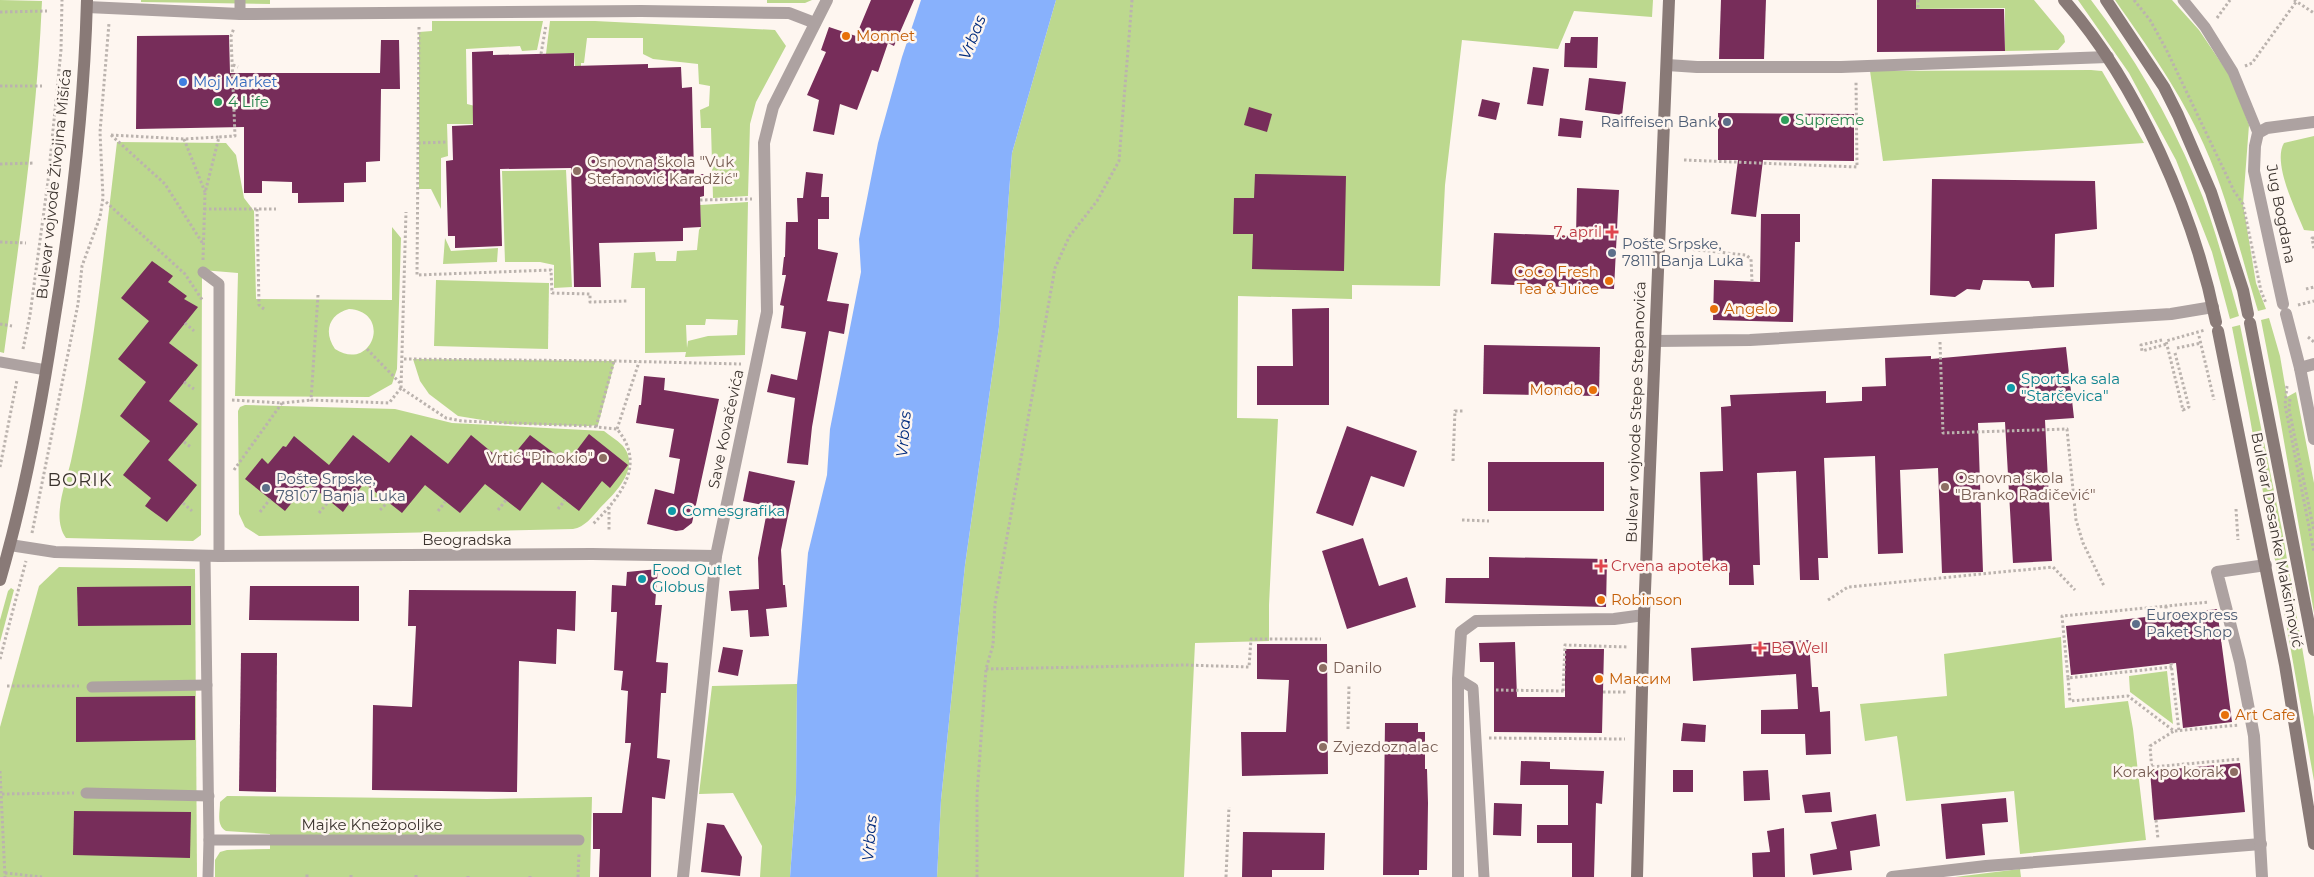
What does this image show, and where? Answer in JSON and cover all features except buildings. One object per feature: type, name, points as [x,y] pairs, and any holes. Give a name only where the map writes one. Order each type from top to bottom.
[{"type":"main road","name":"Bulevar vojvode Stepe Stepanovića","points":[[1637,877],[1644,615],[1667,65],[1668,0]]},
{"type":"main road","name":"Bulevar Desanke Maksimović","points":[[2064,0],[2108,57],[2132,98],[2168,173],[2185,215],[2213,307],[2285,665],[2314,844]]},
{"type":"main road","name":"Bulevar Desanke Maksimović","points":[[2106,0],[2164,87],[2196,152],[2243,290],[2314,650]]},
{"type":"main road","name":"Bulevar vojvode Živojina Mišića","points":[[0,580],[18,515],[46,370],[65,253],[85,51],[87,4]]},
{"type":"street","name":"Save Kovačevića","points":[[683,877],[716,556],[757,365],[766,312],[764,143],[773,107],[827,0]]},
{"type":"street","points":[[87,4],[240,14],[354,16],[379,7],[413,13],[641,11],[789,13],[815,24]]},
{"type":"street","points":[[1667,65],[1697,68],[1841,67],[2108,57]]},
{"type":"street","points":[[2258,133],[2267,128],[2314,122]]},
{"type":"street","name":"Jug Bogdana","points":[[2258,133],[2255,146],[2254,171],[2284,309],[2300,368],[2314,439]]},
{"type":"street","points":[[1656,341],[1750,340],[2171,314],[2213,307]]},
{"type":"street","points":[[2300,368],[2314,364]]},
{"type":"street","name":"Beogradska","points":[[10,546],[55,552],[205,556],[592,554],[716,556]]},
{"type":"street","points":[[2262,877],[2256,758],[2252,724],[2240,662],[2217,572],[2266,565]]},
{"type":"street","points":[[1458,877],[1458,679],[1461,632],[1476,621],[1614,619],[1644,615]]},
{"type":"street","points":[[1892,877],[1986,866],[2261,844]]},
{"type":"lane","points":[[240,0],[240,14]]},
{"type":"lane","points":[[2183,0],[2207,31],[2233,72],[2258,133]]},
{"type":"lane","points":[[203,272],[220,284],[218,399],[219,556]]},
{"type":"lane","points":[[0,362],[46,370]]},
{"type":"lane","points":[[205,556],[208,685],[208,877]]},
{"type":"lane","points":[[1458,679],[1474,688],[1484,877]]},
{"type":"lane","points":[[92,687],[208,685]]},
{"type":"lane","points":[[86,793],[209,796]]},
{"type":"lane","name":"Majke Knežopoljke","points":[[209,840],[579,840]]},
{"type":"path","points":[[23,350],[32,306],[48,181],[62,50],[62,0]]},
{"type":"path","points":[[977,877],[977,795],[986,669],[993,644],[995,604],[1055,268],[1069,237],[1097,201],[1119,161],[1132,0]]},
{"type":"path","points":[[1918,0],[1918,10]]},
{"type":"path","points":[[2207,31],[2230,0]]},
{"type":"path","points":[[2233,72],[2252,64],[2295,1],[2314,13]]},
{"type":"path","points":[[0,12],[47,11]]},
{"type":"path","points":[[413,13],[418,143],[417,275],[551,270],[552,293],[590,294],[590,302],[628,301]]},
{"type":"path","points":[[541,54],[547,17]]},
{"type":"path","points":[[204,246],[166,184],[111,135],[184,139],[234,136],[233,30]]},
{"type":"path","points":[[233,66],[238,67]]},
{"type":"path","points":[[0,86],[42,86]]},
{"type":"path","points":[[1684,160],[1857,167],[1857,86]]},
{"type":"path","points":[[203,272],[205,193],[219,137]]},
{"type":"path","points":[[184,139],[205,193]]},
{"type":"path","points":[[418,143],[448,142]]},
{"type":"path","points":[[0,164],[35,163]]},
{"type":"path","points":[[700,200],[753,198]]},
{"type":"path","points":[[106,202],[185,274],[203,301]]},
{"type":"path","points":[[204,208],[276,208]]},
{"type":"path","points":[[257,209],[259,304],[264,309]]},
{"type":"path","points":[[218,399],[282,403],[311,400],[389,403],[401,386],[406,212]]},
{"type":"path","points":[[2314,238],[2312,238],[2314,249]]},
{"type":"path","points":[[0,242],[26,243]]},
{"type":"path","points":[[1678,248],[1746,255],[1752,259],[1752,281]]},
{"type":"path","points":[[2306,289],[2314,287]]},
{"type":"path","points":[[311,400],[318,295]]},
{"type":"path","points":[[185,323],[194,331]]},
{"type":"path","points":[[0,324],[12,326]]},
{"type":"path","points":[[1939,327],[1943,433],[2067,429],[2076,520],[2083,543],[2104,586]]},
{"type":"path","points":[[2307,337],[2314,342]]},
{"type":"path","points":[[2174,338],[2166,341],[2183,410],[2189,407],[2175,353]]},
{"type":"path","points":[[2162,340],[2141,345],[2142,351],[2167,344]]},
{"type":"path","points":[[2177,348],[2201,343]]},
{"type":"path","points":[[367,349],[401,386],[446,418],[462,421],[596,427],[617,430],[628,444],[632,464],[629,476],[609,507],[593,524]]},
{"type":"path","points":[[404,359],[614,360],[757,365]]},
{"type":"path","points":[[596,427],[614,360]]},
{"type":"path","points":[[617,430],[638,362]]},
{"type":"path","points":[[0,467],[17,380]]},
{"type":"path","points":[[184,382],[194,389]]},
{"type":"path","points":[[2287,385],[2284,406],[2314,552]]},
{"type":"path","points":[[231,479],[234,471],[282,403]]},
{"type":"path","points":[[1453,461],[1455,411],[1464,411]]},
{"type":"path","points":[[184,442],[192,448]]},
{"type":"path","points":[[260,512],[270,499]]},
{"type":"path","points":[[498,510],[506,500]]},
{"type":"path","points":[[558,509],[565,500]]},
{"type":"path","points":[[319,513],[329,501]]},
{"type":"path","points":[[380,510],[388,502]]},
{"type":"path","points":[[438,511],[445,502]]},
{"type":"path","points":[[183,503],[192,511]]},
{"type":"path","points":[[609,507],[609,531]]},
{"type":"path","points":[[1462,520],[1489,521]]},
{"type":"path","points":[[1828,600],[1848,587],[2053,567],[2075,590]]},
{"type":"path","points":[[2174,731],[2128,696],[2070,701],[2062,616],[2225,600]]},
{"type":"path","points":[[2166,606],[2166,615]]},
{"type":"path","points":[[986,669],[1185,665],[1249,667],[1251,639],[1321,638]]},
{"type":"path","points":[[1496,690],[1564,691],[1565,645],[1628,647]]},
{"type":"path","points":[[2068,678],[2172,665],[2179,731]]},
{"type":"path","points":[[1348,729],[1349,685]]},
{"type":"path","points":[[7,686],[92,687]]},
{"type":"path","points":[[1603,692],[1627,692]]},
{"type":"path","points":[[2252,724],[2174,731],[2150,746],[2152,769],[2256,758]]},
{"type":"path","points":[[1477,738],[1625,739]]},
{"type":"path","points":[[0,771],[5,875],[42,877]]},
{"type":"path","points":[[2,794],[86,793]]},
{"type":"path","points":[[1226,877],[1229,807]]},
{"type":"path","points":[[578,877],[579,840]]},
{"type":"green space","points":[[0,0],[42,1],[32,133],[4,353],[0,352]]},
{"type":"green space","points":[[141,0],[270,0],[270,4],[141,2]]},
{"type":"green space","points":[[767,0],[812,0],[805,3],[767,3]]},
{"type":"green space","points":[[1056,0],[1653,0],[1652,17],[1574,11],[1558,49],[1462,40],[1445,185],[1440,286],[1352,285],[1352,299],[1238,296],[1237,418],[1278,419],[1269,641],[1195,643],[1184,877],[937,877],[941,800],[965,565],[999,327],[1012,153]]},
{"type":"green space","points":[[1916,0],[2034,0],[2064,36],[2065,42],[2058,50],[2005,51],[2005,8],[1916,9]]},
{"type":"green space","points":[[2078,0],[2091,0],[2121,42],[2149,86],[2185,154],[2208,212],[2239,316],[2230,319],[2212,252],[2176,160],[2129,73]]},
{"type":"green space","points":[[2115,0],[2172,0],[2199,30],[2232,79],[2249,125],[2243,204],[2256,283],[2266,309],[2258,311],[2234,227],[2213,165],[2195,126],[2163,70]]},
{"type":"green space","points":[[432,21],[543,21],[537,50],[522,51],[520,46],[466,49],[467,104],[479,107],[479,124],[447,124],[448,156],[441,158],[441,209],[431,189],[419,189],[419,32],[432,31]]},
{"type":"green space","points":[[550,21],[595,21],[775,30],[786,46],[756,102],[750,124],[748,196],[713,198],[711,128],[701,128],[700,110],[709,106],[710,86],[699,84],[698,64],[653,59],[643,54],[643,38],[587,38],[584,63],[581,63],[581,79],[576,80],[574,53],[546,54]]},
{"type":"green space","points":[[1870,71],[2102,71],[2144,143],[1883,161]]},
{"type":"green space","points":[[2314,136],[2314,231],[2304,230],[2291,199],[2283,174],[2281,152],[2284,143]]},
{"type":"green space","points":[[117,142],[226,143],[236,155],[244,198],[254,211],[256,299],[392,300],[392,227],[401,238],[397,369],[392,384],[369,397],[235,396],[238,273],[202,270],[201,535],[193,541],[66,538],[60,521],[61,500],[71,461],[86,382],[98,302]],"holes":[[[349,309],[363,313],[371,320],[374,329],[372,339],[367,348],[359,353],[348,354],[335,349],[329,336],[330,324],[333,319],[342,311]]]},
{"type":"green space","points":[[566,170],[572,287],[554,288],[554,265],[540,262],[505,262],[502,171]]},
{"type":"green space","points":[[748,202],[745,355],[685,357],[686,352],[645,353],[645,288],[631,288],[634,253],[655,252],[656,261],[676,261],[677,251],[697,250],[701,227],[700,205]],"holes":[[[706,319],[738,320],[737,335],[708,336],[688,341],[687,348],[686,325],[705,325]]]},
{"type":"green space","points":[[445,238],[451,251],[498,248],[497,262],[443,264]]},
{"type":"green space","points":[[436,280],[549,283],[548,349],[434,346]]},
{"type":"green space","points":[[2269,318],[2280,356],[2287,397],[2296,392],[2314,483],[2314,613],[2261,320]]},
{"type":"green space","points":[[2240,325],[2282,530],[2314,717],[2314,781],[2232,327]]},
{"type":"green space","points":[[413,359],[615,361],[598,425],[588,426],[507,424],[458,416],[429,394],[420,381]]},
{"type":"green space","points":[[245,405],[395,409],[452,423],[604,431],[622,445],[627,453],[628,471],[613,495],[585,524],[573,529],[259,536],[245,527],[239,514],[238,411],[240,407]]},
{"type":"green space","points":[[59,567],[195,569],[197,877],[0,877],[0,727],[39,586]]},
{"type":"green space","points":[[11,588],[14,590],[0,642],[0,620],[8,591]]},
{"type":"green space","points":[[2061,637],[2065,708],[2128,701],[2146,840],[2020,854],[2014,791],[1906,801],[1897,736],[1865,741],[1860,704],[1947,696],[1944,654]]},
{"type":"green space","points":[[2167,671],[2173,724],[2130,692],[2129,676]]},
{"type":"green space","points":[[797,684],[796,794],[790,877],[760,877],[762,846],[733,793],[699,794],[712,686]]},
{"type":"green space","points":[[227,796],[487,799],[592,797],[590,877],[215,877],[215,860],[220,852],[227,850],[270,849],[270,834],[226,831],[223,828],[219,818],[220,802]]},
{"type":"green space","points":[[2020,869],[2021,877],[1955,877]]},
{"type":"water","name":"Vrbas","points":[[921,0],[1056,0],[1012,153],[999,327],[965,565],[941,800],[937,877],[790,877],[796,794],[797,684],[808,553],[827,475],[830,429],[861,272],[859,239],[878,143],[902,57]]},
{"type":"place","name":"Monnet","points":[[846,36]]},
{"type":"place","name":"Moj Market","points":[[183,82]]},
{"type":"place","name":"4 Life","points":[[218,102]]},
{"type":"place","name":"Supreme","points":[[1785,120]]},
{"type":"place","name":"Raiffeisen Bank","points":[[1727,122]]},
{"type":"place","name":"Osnovna škola \"Vuk Stefanović Karadžić\"","points":[[577,171]]},
{"type":"place","name":"7. april","points":[[1612,232]]},
{"type":"place","name":"Pošte Srpske, 78111 Banja Luka","points":[[1612,253]]},
{"type":"place","name":"CoCo Fresh Tea & Juice","points":[[1609,281]]},
{"type":"place","name":"Angelo","points":[[1714,309]]},
{"type":"place","name":"Sportska sala \"Starčevica\"","points":[[2011,388]]},
{"type":"place","name":"Mondo","points":[[1593,390]]},
{"type":"place","name":"Vrtić \"Pinokio\"","points":[[603,458]]},
{"type":"place","name":"Osnovna škola \"Branko Radičević\"","points":[[1945,487]]},
{"type":"place","name":"Pošte Srpske, 78107 Banja Luka","points":[[266,488]]},
{"type":"place","name":"Comesgrafika","points":[[672,511]]},
{"type":"place","name":"Crvena apoteka","points":[[1601,566]]},
{"type":"place","name":"Food Outlet Globus","points":[[642,579]]},
{"type":"place","name":"Robinson","points":[[1601,600]]},
{"type":"place","name":"Euroexpress Paket Shop","points":[[2136,624]]},
{"type":"place","name":"Be Well","points":[[1760,648]]},
{"type":"place","name":"Danilo","points":[[1323,668]]},
{"type":"place","name":"Максим","points":[[1599,679]]},
{"type":"place","name":"Art Cafe","points":[[2225,715]]},
{"type":"place","name":"Zvjezdoznalac","points":[[1323,747]]},
{"type":"place","name":"Korak po korak","points":[[2234,772]]},
{"type":"district","name":"BORIK","points":[[80,480]]}]
